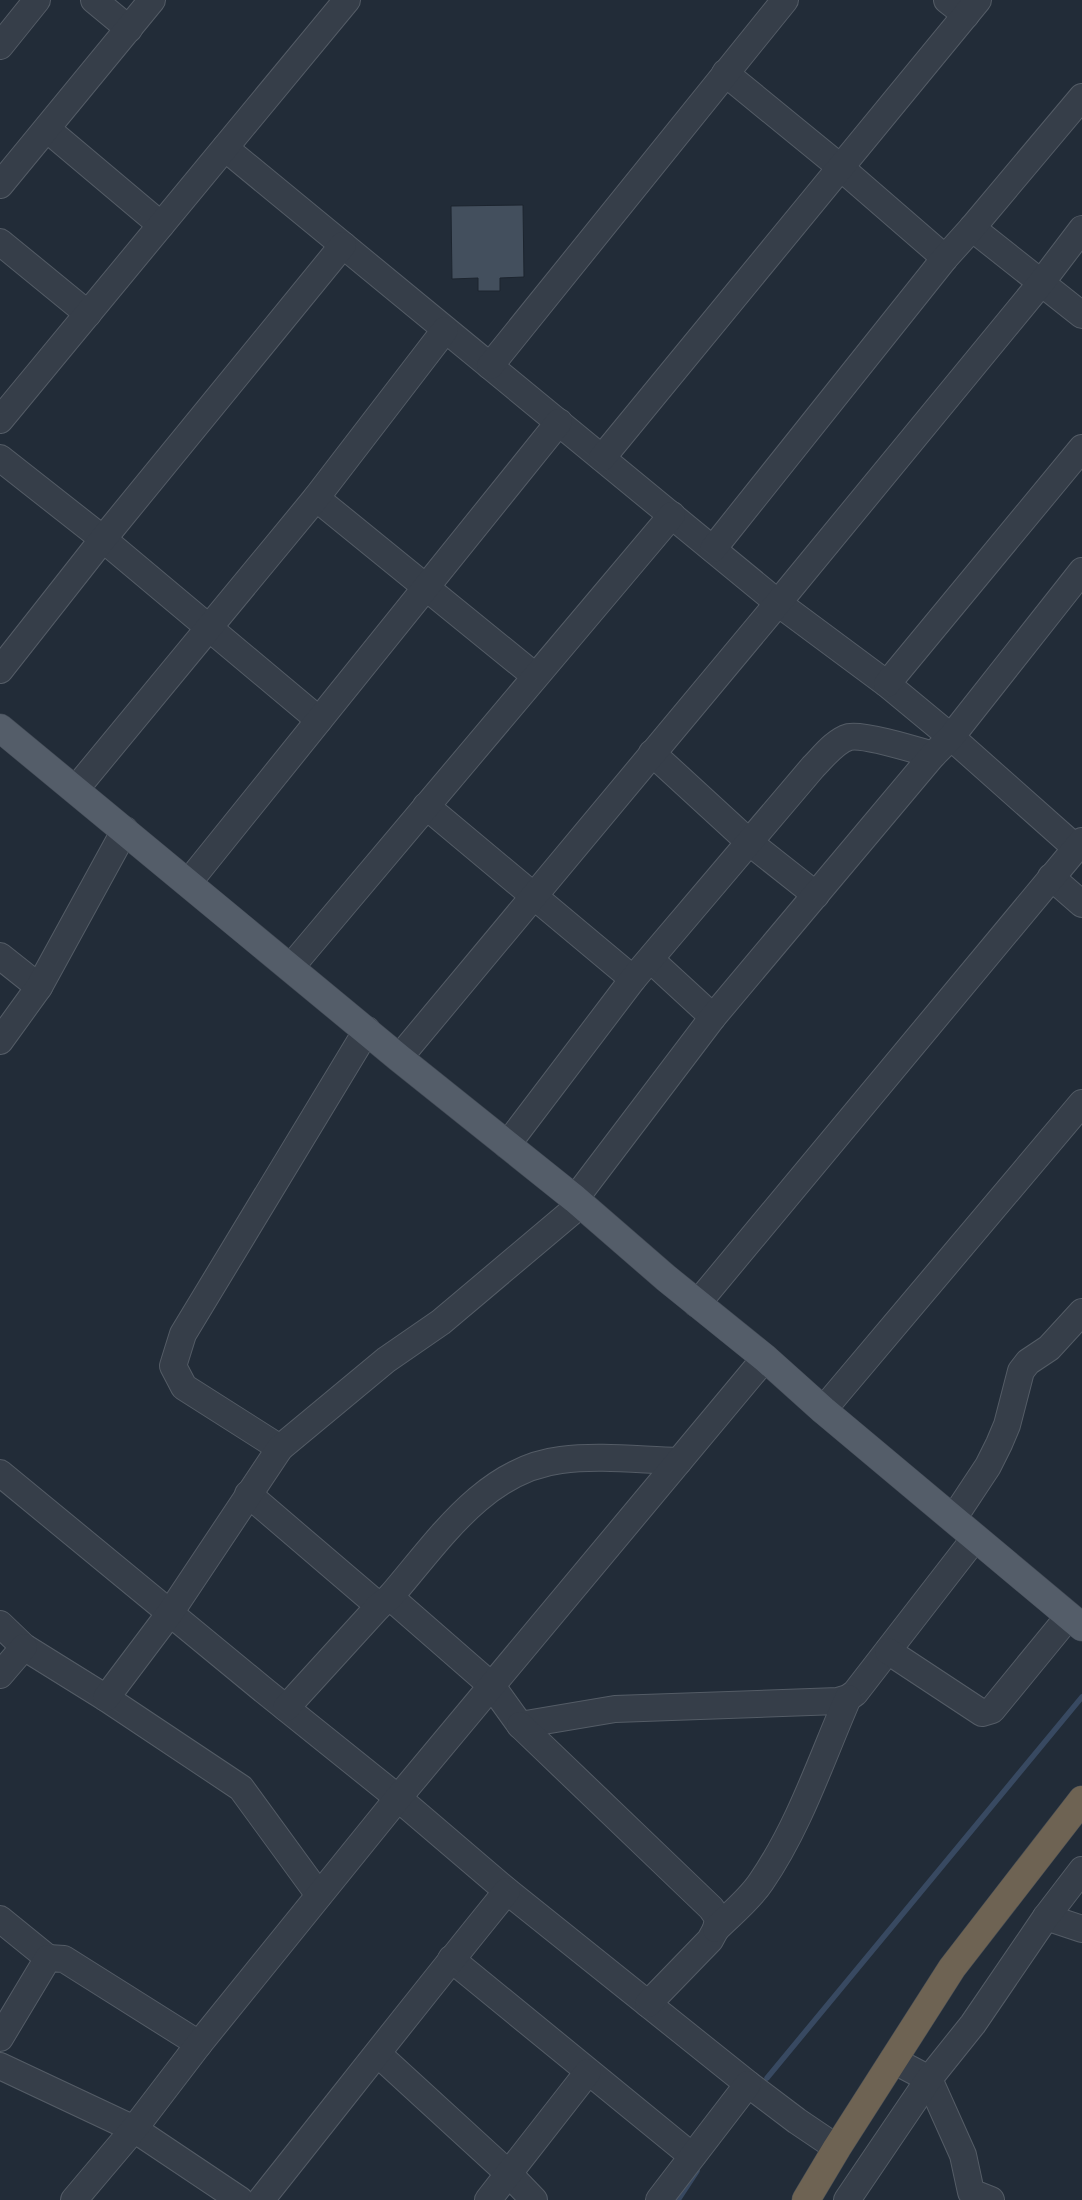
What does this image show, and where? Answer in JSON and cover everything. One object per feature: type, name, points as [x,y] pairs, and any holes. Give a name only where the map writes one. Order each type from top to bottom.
[{"type":"highway","points":[[806,2200],[952,1968],[1082,1800]]},
{"type":"main road","points":[[0,728],[368,1030],[399,1058],[578,1202],[1076,1622]]},
{"type":"street","points":[[0,46],[37,0]]},
{"type":"street","points":[[94,0],[129,29]]},
{"type":"street","points":[[0,185],[152,0]]},
{"type":"street","points":[[0,420],[346,0]]},
{"type":"street","points":[[490,366],[785,0]]},
{"type":"street","points":[[602,458],[840,167],[964,5]]},
{"type":"street","points":[[725,73],[840,167],[945,258]]},
{"type":"street","points":[[713,549],[945,258],[1082,98]]},
{"type":"street","points":[[47,129],[161,225]]},
{"type":"street","points":[[225,148],[778,603],[887,684],[942,746],[1079,844],[697,1304]]},
{"type":"street","points":[[972,228],[1082,316]]},
{"type":"street","points":[[399,1058],[778,603],[1041,283],[1082,229]]},
{"type":"street","points":[[0,242],[88,314]]},
{"type":"street","points":[[0,670],[103,539],[343,245]]},
{"type":"street","points":[[75,790],[316,498],[445,330]]},
{"type":"street","points":[[188,883],[559,422]]},
{"type":"street","points":[[887,684],[1082,448]]},
{"type":"street","points":[[0,458],[103,539],[320,720]]},
{"type":"street","points":[[316,498],[536,676]]},
{"type":"street","points":[[290,967],[672,515]]},
{"type":"street","points":[[106,1698],[170,1613],[280,1448],[386,1360],[441,1322],[578,1202],[713,1017],[942,746],[1082,571]]},
{"type":"street","points":[[508,1145],[633,979],[813,767],[839,742],[850,737],[942,746]]},
{"type":"street","points":[[652,753],[749,842],[816,895]]},
{"type":"street","points":[[426,806],[633,979]]},
{"type":"street","points":[[0,1041],[39,987],[124,830]]},
{"type":"street","points":[[1051,877],[1082,904]]},
{"type":"street","points":[[0,956],[39,987]]},
{"type":"street","points":[[651,960],[713,1017]]},
{"type":"street","points":[[280,1448],[184,1387],[173,1366],[183,1334],[368,1030]]},
{"type":"street","points":[[823,1410],[1082,1103]]},
{"type":"street","points":[[952,1519],[988,1466],[999,1444],[1007,1425],[1021,1371],[1028,1362],[1049,1348],[1082,1312]]},
{"type":"street","points":[[74,2200],[134,2129],[199,2044],[398,1798],[765,1358]]},
{"type":"street","points":[[286,1708],[462,1514],[480,1496],[516,1473],[562,1459],[679,1461]]},
{"type":"street","points":[[0,1473],[398,1798],[507,1891],[748,2084],[837,2148]]},
{"type":"street","points":[[248,1494],[492,1686],[520,1725],[711,1908],[718,1918],[716,1929]]},
{"type":"street","points":[[520,1725],[616,1709],[838,1701],[848,1698],[855,1693],[975,1538]]},
{"type":"street","points":[[888,1651],[982,1713],[992,1710],[1076,1622]]},
{"type":"street","points":[[0,1624],[24,1647],[106,1698],[241,1788],[320,1895]]},
{"type":"street","points":[[0,1675],[24,1647]]},
{"type":"street","points":[[648,2004],[710,1940],[716,1929],[760,1884],[793,1826],[848,1698]]},
{"type":"street","points":[[847,2200],[929,2080],[973,2024],[1046,1917],[1082,1870]]},
{"type":"street","points":[[261,2200],[507,1891]]},
{"type":"street","points":[[1046,1917],[1082,1929]]},
{"type":"street","points":[[0,1919],[48,1958],[64,1959],[199,2044]]},
{"type":"street","points":[[0,2038],[48,1958]]},
{"type":"street","points":[[451,1959],[692,2156]]},
{"type":"street","points":[[378,2054],[509,2174],[534,2200]]},
{"type":"street","points":[[894,2060],[929,2080],[963,2155],[976,2197]]},
{"type":"street","points":[[0,2066],[134,2129],[240,2200]]},
{"type":"street","points":[[488,2200],[588,2072]]},
{"type":"street","points":[[659,2200],[748,2084]]},
{"type":"building","points":[[523,205],[524,277],[500,278],[500,291],[478,291],[478,278],[452,279],[451,206]]},
{"type":"waterway","points":[[767,2078],[1082,1697]]},
{"type":"waterway","points":[[678,2200],[697,2171]]}]
